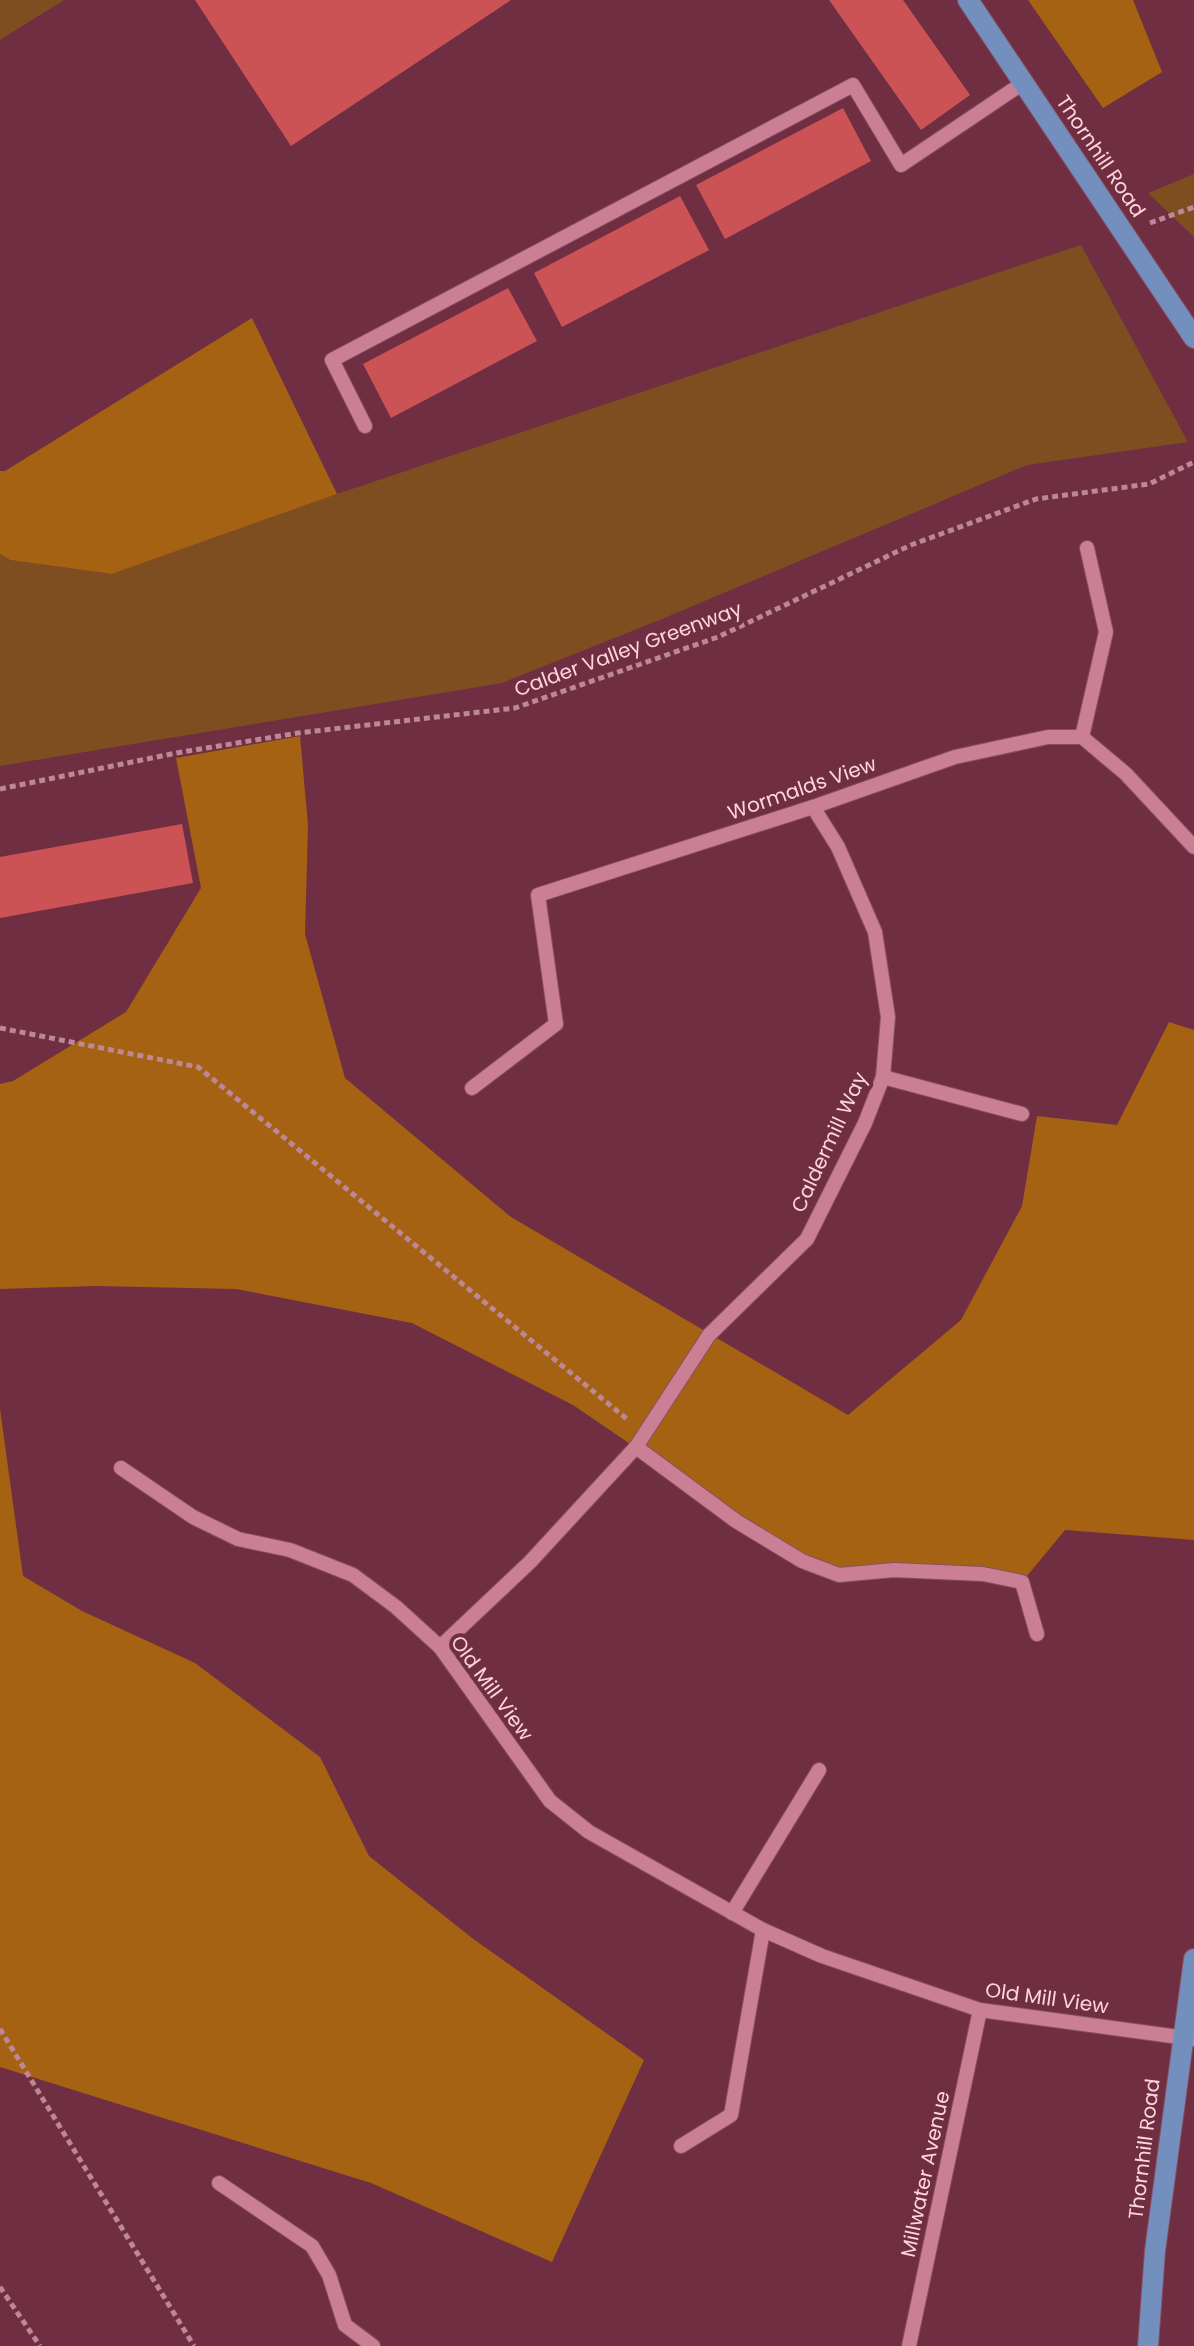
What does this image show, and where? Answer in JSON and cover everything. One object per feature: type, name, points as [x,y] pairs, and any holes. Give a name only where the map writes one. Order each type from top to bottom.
[{"type":"main road","name":"Thornhill Road","points":[[968,0],[1194,338]]},
{"type":"main road","name":"Thornhill Road","points":[[1148,2346],[1155,2251],[1188,2038],[1194,1959]]},
{"type":"street","points":[[365,426],[332,360],[853,85],[901,165],[1023,83]]},
{"type":"street","points":[[1087,548],[1106,632],[1082,737],[1126,774],[1194,847]]},
{"type":"street","name":"Wormalds View","points":[[472,1088],[556,1024],[538,895],[813,807],[955,757],[1048,737],[1082,737]]},
{"type":"street","name":"Caldermill Way","points":[[440,1647],[530,1562],[636,1447],[709,1335],[807,1239],[865,1123],[883,1077],[888,1017],[875,932],[838,847],[813,807]]},
{"type":"street","points":[[883,1077],[1022,1114]]},
{"type":"street","points":[[636,1447],[736,1521],[802,1561],[839,1575],[894,1570],[983,1574],[1022,1582],[1037,1634]]},
{"type":"street","name":"Old Mill View","points":[[121,1468],[193,1517],[238,1539],[290,1550],[353,1575],[396,1607],[440,1647],[550,1801],[589,1832],[763,1930],[822,1956],[980,2010],[1188,2038]]},
{"type":"street","points":[[732,1913],[819,1770]]},
{"type":"street","points":[[681,2146],[731,2115],[763,1930]]},
{"type":"street","name":"Millwater Avenue","points":[[909,2346],[980,2010]]},
{"type":"street","points":[[219,2183],[312,2246],[329,2275],[345,2325],[373,2346]]},
{"type":"path","points":[[1122,232],[1194,207]]},
{"type":"path","name":"Calder Valley Greenway","points":[[0,789],[176,753],[298,733],[515,708],[718,637],[911,545],[1022,504],[1036,499],[1149,484],[1194,462]]},
{"type":"path","points":[[0,1028],[198,1067],[643,1432]]},
{"type":"path","points":[[0,2029],[194,2346]]},
{"type":"path","points":[[0,2287],[40,2346]]},
{"type":"shaded area","points":[[0,0],[64,0],[0,40]]},
{"type":"shaded area","points":[[1028,0],[1133,0],[1162,72],[1103,108]]},
{"type":"shaded area","points":[[1194,174],[1194,237],[1148,193]]},
{"type":"shaded area","points":[[1081,245],[1188,442],[1027,465],[502,683],[0,766],[0,554],[10,560],[112,574],[337,494]]},
{"type":"shaded area","points":[[252,318],[337,494],[112,574],[10,560],[0,554],[0,471],[5,471]]},
{"type":"shaded area","points":[[300,736],[308,825],[305,934],[345,1078],[511,1217],[848,1415],[961,1320],[1022,1206],[1037,1116],[1117,1125],[1169,1022],[1194,1030],[1194,1540],[1065,1530],[1022,1582],[839,1575],[802,1561],[573,1405],[412,1323],[236,1289],[96,1286],[0,1289],[0,1084],[13,1081],[126,1012],[201,888],[176,758]]},
{"type":"shaded area","points":[[0,1409],[23,1576],[82,1611],[195,1663],[320,1757],[369,1856],[472,1938],[644,2060],[552,2262],[371,2183],[0,2067]]},
{"type":"building","points":[[195,0],[511,0],[291,146]]},
{"type":"building","points":[[829,0],[903,0],[970,95],[921,130]]},
{"type":"building","points":[[843,108],[871,161],[725,239],[696,185]]},
{"type":"building","points":[[680,196],[709,250],[562,327],[534,273]]},
{"type":"building","points":[[508,288],[537,341],[391,418],[363,364]]},
{"type":"building","points":[[182,824],[193,883],[0,918],[0,857]]}]
